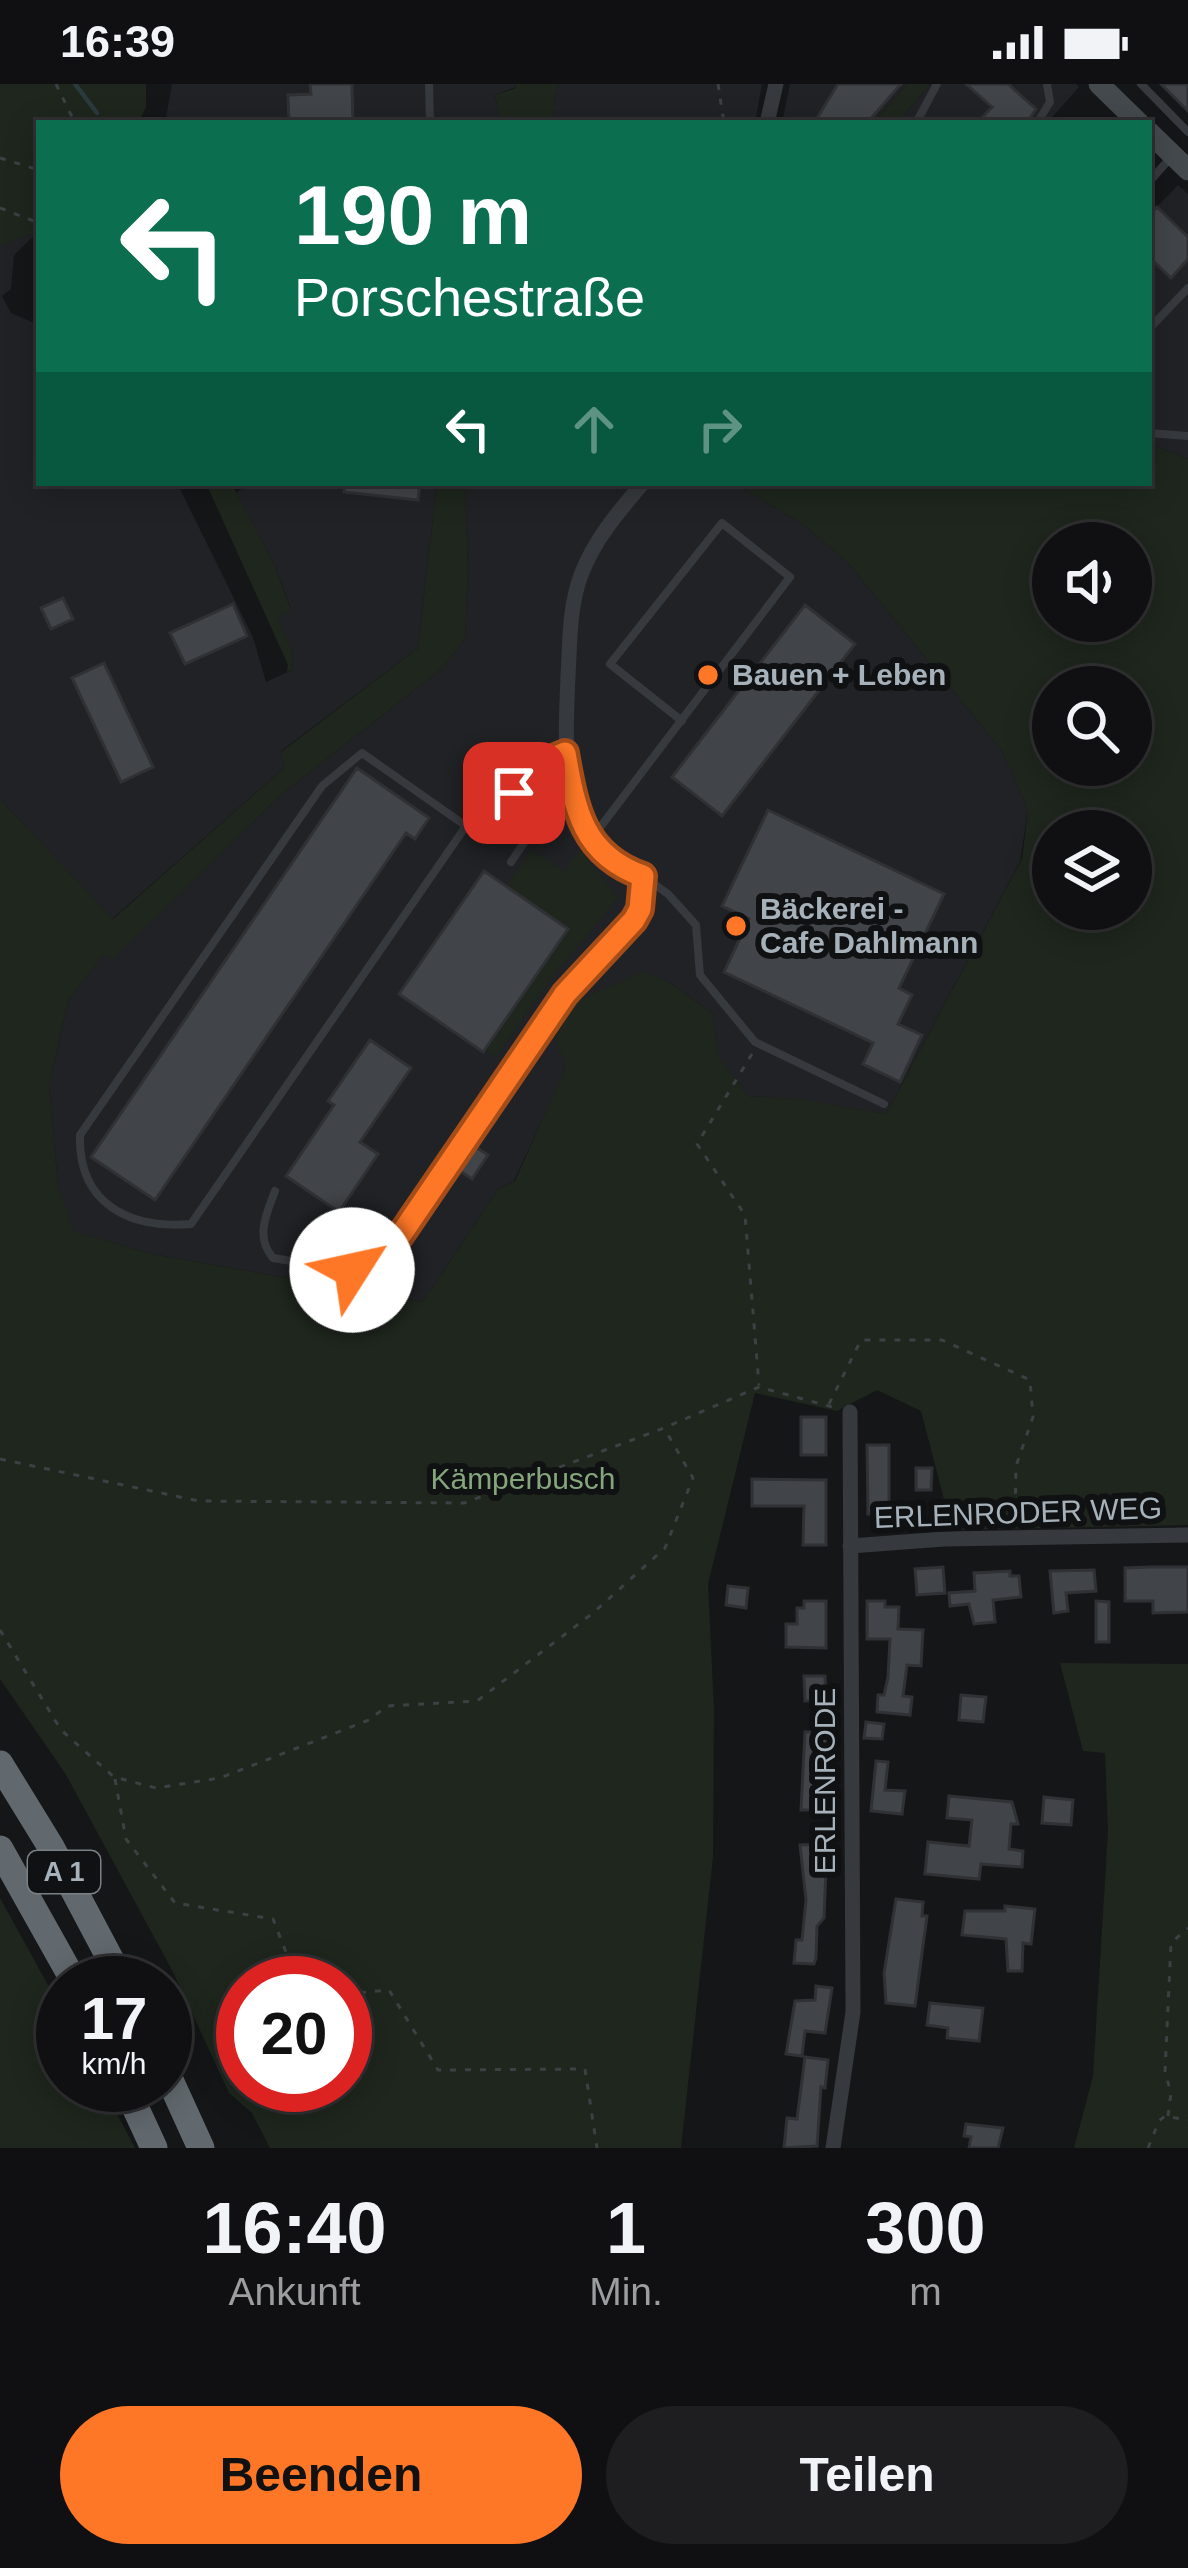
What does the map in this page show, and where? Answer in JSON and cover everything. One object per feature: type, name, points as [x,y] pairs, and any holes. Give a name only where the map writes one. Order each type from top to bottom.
[{"type":"highway","name":"A 1","points":[[0,1764],[109,1956]]},
{"type":"highway","name":"A 1","points":[[0,1849],[60,1956]]},
{"type":"highway","points":[[137,2112],[154,2148]]},
{"type":"highway","points":[[186,2112],[204,2148]]},
{"type":"main road","points":[[1099,84],[1136,120]]},
{"type":"main road","points":[[1152,135],[1180,163]]},
{"type":"street","points":[[768,120],[776,84]]},
{"type":"street","points":[[641,486],[603,533],[579,578],[570,623],[565,753],[573,801],[598,851],[620,868],[643,876]]},
{"type":"street","points":[[500,814],[536,765],[565,753]]},
{"type":"street","name":"ERLENRODE","points":[[833,2148],[853,2012],[850,1412]]},
{"type":"street","name":"ERLENRODER WEG","points":[[850,1546],[1188,1535]]},
{"type":"lane","points":[[429,84],[430,120]]},
{"type":"lane","points":[[918,120],[937,84]]},
{"type":"lane","points":[[1039,120],[1049,102],[1047,84]]},
{"type":"lane","points":[[1141,84],[1188,132]]},
{"type":"lane","points":[[1152,180],[1180,163]]},
{"type":"lane","points":[[1152,326],[1188,288]]},
{"type":"lane","points":[[1152,433],[1185,434]]},
{"type":"lane","points":[[591,839],[682,721],[790,577],[722,523],[610,664],[682,721]]},
{"type":"lane","points":[[466,826],[191,1224],[166,1226],[137,1220],[107,1205],[79,1161],[80,1135],[322,785],[362,753],[466,826],[489,827],[500,814]]},
{"type":"lane","points":[[511,862],[549,806],[573,801]]},
{"type":"lane","points":[[643,876],[696,925],[700,975],[758,1043],[884,1104]]},
{"type":"lane","points":[[275,1191],[262,1238],[273,1258],[352,1270],[389,1252],[565,994],[634,920],[640,909],[643,876]]},
{"type":"path","points":[[56,84],[74,120]]},
{"type":"path","points":[[718,84],[724,120]]},
{"type":"path","points":[[0,158],[36,169]]},
{"type":"path","points":[[0,208],[36,222]]},
{"type":"path","points":[[758,1043],[697,1144],[745,1215],[760,1387]]},
{"type":"path","points":[[828,1406],[861,1340],[942,1340],[1030,1380],[1033,1418],[1016,1466],[1014,1538]]},
{"type":"path","points":[[0,1460],[199,1501],[464,1503],[760,1387],[850,1412]]},
{"type":"path","points":[[0,1630],[62,1730],[114,1777],[156,1788],[220,1778],[369,1720],[387,1706],[477,1701],[593,1613],[665,1548],[693,1478],[664,1428]]},
{"type":"path","points":[[114,1777],[126,1839],[175,1903],[273,1919],[287,1956]]},
{"type":"path","points":[[1168,2116],[1171,2092],[1165,2072],[1172,1943],[1188,1928]]},
{"type":"path","points":[[372,1992],[389,1990],[438,2070],[586,2069],[597,2148]]},
{"type":"path","points":[[1148,2148],[1159,2121],[1168,2116],[1188,2120]]},
{"type":"shaded area","points":[[172,84],[516,84],[495,95],[500,120],[166,120]]},
{"type":"shaded area","points":[[557,84],[762,84],[756,120],[552,120]]},
{"type":"shaded area","points":[[790,84],[907,84],[876,120],[783,120]]},
{"type":"shaded area","points":[[930,84],[1079,87],[1050,120],[900,120]]},
{"type":"shaded area","points":[[1178,185],[1188,194],[1188,459],[1152,445],[1152,212]]},
{"type":"shaded area","points":[[36,232],[14,255],[11,289],[2,296],[11,313],[36,324],[36,486],[178,486],[253,637],[266,682],[292,670],[293,655],[277,617],[291,609],[274,564],[236,493],[246,486],[437,486],[418,648],[281,751],[284,768],[112,919],[0,799],[0,245]]},
{"type":"shaded area","points":[[465,486],[740,486],[804,525],[847,562],[1003,752],[1028,810],[1020,862],[886,1114],[748,1096],[718,1057],[712,1013],[672,984],[643,972],[571,1004],[552,1029],[567,1066],[514,1181],[498,1189],[423,1302],[152,1254],[73,1231],[58,1186],[49,1086],[68,1001],[104,953],[112,959],[282,794],[444,667],[465,638]]},
{"type":"green space","points":[[0,84],[146,84],[140,120],[36,120],[36,232],[0,245]]},
{"type":"green space","points":[[516,84],[557,84],[552,120],[500,120],[495,95]]},
{"type":"green space","points":[[907,84],[930,84],[900,120],[876,120]]},
{"type":"green space","name":"Kämperbusch","points":[[1152,445],[1188,459],[1188,1525],[952,1530],[921,1411],[877,1390],[837,1411],[755,1393],[708,1584],[714,1710],[713,1857],[681,2148],[270,2148],[251,2112],[372,2112],[372,1956],[216,1956],[216,2065],[192,2013],[192,1956],[164,1956],[65,1773],[0,1679],[0,799],[113,919],[284,768],[281,752],[418,648],[437,486],[465,486],[465,638],[444,667],[282,794],[112,960],[104,954],[68,1001],[49,1086],[58,1186],[74,1231],[152,1254],[423,1302],[498,1189],[515,1181],[566,1066],[552,1029],[571,1004],[643,971],[672,984],[712,1013],[719,1057],[748,1096],[800,1099],[886,1114],[1022,859],[1028,810],[1003,752],[847,562],[804,525],[740,486],[1152,486]]},
{"type":"green space","points":[[207,486],[233,486],[274,564],[291,610],[278,617],[293,655],[292,670],[287,672],[288,665]]},
{"type":"green space","points":[[531,850],[565,872],[580,850],[618,898],[550,980],[496,1057],[399,994],[484,871],[506,886]]},
{"type":"green space","points":[[1060,1663],[1188,1664],[1188,2148],[1074,2148],[1093,2076],[1108,1831],[1105,1753],[1083,1751]]},
{"type":"green space","points":[[0,1898],[36,1963],[36,2112],[116,2112],[135,2148],[0,2148]]},
{"type":"building","points":[[310,84],[352,84],[353,120],[289,120],[288,95],[311,94]]},
{"type":"building","points":[[838,84],[901,84],[870,120],[816,120]]},
{"type":"building","points":[[966,84],[1008,84],[1036,109],[1029,120],[980,120],[992,107]]},
{"type":"building","points":[[1161,84],[1188,84],[1188,111]]},
{"type":"building","points":[[1157,207],[1188,237],[1188,259],[1171,278],[1152,260],[1152,212]]},
{"type":"building","points":[[345,486],[420,486],[418,500],[344,492]]},
{"type":"building","points":[[63,598],[73,619],[51,629],[41,608]]},
{"type":"building","points":[[233,604],[247,636],[185,664],[170,633]]},
{"type":"building","points":[[805,605],[855,644],[722,816],[672,777]]},
{"type":"building","points":[[104,663],[153,767],[121,782],[72,678]]},
{"type":"building","points":[[357,768],[429,818],[415,839],[406,833],[155,1200],[91,1157]]},
{"type":"building","points":[[768,810],[944,894],[899,988],[912,995],[898,1024],[922,1035],[900,1082],[863,1064],[873,1043],[724,972],[749,919],[722,906]]},
{"type":"building","points":[[484,871],[568,929],[483,1052],[399,994]]},
{"type":"building","points":[[370,1040],[411,1068],[360,1142],[378,1154],[339,1212],[286,1176],[334,1105],[328,1101]]},
{"type":"building","points":[[476,1147],[488,1155],[472,1179],[460,1171]]},
{"type":"building","points":[[801,1417],[826,1417],[826,1455],[801,1455]]},
{"type":"building","points":[[867,1445],[889,1445],[889,1514],[868,1514]]},
{"type":"building","points":[[916,1468],[932,1468],[931,1490],[916,1490]]},
{"type":"building","points":[[752,1479],[826,1480],[826,1545],[803,1545],[804,1506],[752,1506]]},
{"type":"building","points":[[943,1567],[945,1593],[917,1595],[915,1569]]},
{"type":"building","points":[[1188,1567],[1188,1612],[1153,1613],[1153,1601],[1125,1601],[1125,1568]]},
{"type":"building","points":[[1094,1570],[1096,1591],[1066,1593],[1068,1611],[1054,1613],[1050,1571]]},
{"type":"building","points":[[1010,1571],[1010,1576],[1019,1576],[1021,1597],[993,1600],[995,1622],[974,1624],[969,1604],[950,1606],[949,1593],[975,1591],[974,1573]]},
{"type":"building","points":[[728,1586],[748,1588],[746,1608],[726,1605]]},
{"type":"building","points":[[804,1601],[826,1601],[826,1648],[786,1647],[786,1624],[797,1624],[797,1608],[804,1608]]},
{"type":"building","points":[[867,1601],[899,1607],[898,1629],[923,1630],[921,1666],[907,1665],[903,1696],[912,1697],[910,1715],[877,1712],[878,1695],[884,1695],[888,1677],[890,1639],[867,1639]]},
{"type":"building","points":[[1096,1601],[1109,1602],[1109,1642],[1096,1642]]},
{"type":"building","points":[[804,1676],[825,1676],[826,1700],[805,1701]]},
{"type":"building","points":[[961,1695],[986,1697],[983,1722],[959,1720]]},
{"type":"building","points":[[818,1703],[832,1703],[832,1727],[818,1726]]},
{"type":"building","points":[[866,1722],[884,1724],[882,1739],[864,1738]]},
{"type":"building","points":[[805,1732],[827,1732],[824,1810],[801,1810]]},
{"type":"building","points":[[876,1761],[888,1762],[885,1790],[905,1791],[902,1814],[871,1811]]},
{"type":"building","points":[[949,1796],[1012,1802],[1018,1824],[1011,1824],[1009,1849],[1023,1851],[1022,1867],[981,1864],[979,1879],[925,1874],[928,1842],[969,1846],[972,1820],[947,1818]]},
{"type":"building","points":[[1044,1797],[1073,1800],[1071,1825],[1042,1823]]},
{"type":"building","points":[[827,1844],[824,1918],[817,1926],[816,1958],[814,1964],[794,1963],[806,1900],[800,1845]]},
{"type":"building","points":[[896,1899],[923,1902],[922,1916],[927,1916],[915,2006],[886,2003],[884,1973]]},
{"type":"building","points":[[1005,1906],[1035,1909],[1031,1944],[1023,1943],[1022,1971],[1008,1971],[1006,1939],[962,1935],[965,1911],[1005,1911]]},
{"type":"building","points":[[816,1986],[832,1988],[825,2033],[805,2031],[802,2056],[786,2054],[795,2001],[815,2000]]},
{"type":"building","points":[[930,2003],[983,2008],[979,2041],[947,2038],[948,2028],[927,2025]]},
{"type":"building","points":[[805,2057],[828,2060],[817,2146],[784,2148],[787,2118],[797,2119]]},
{"type":"building","points":[[966,2124],[1003,2128],[998,2148],[969,2148]]},
{"type":"waterway","points":[[75,84],[97,113]]},
{"type":"place","name":"Bauen + Leben","points":[[708,675]]},
{"type":"place","name":"Bäckerei - Cafe Dahlmann","points":[[736,926]]},
{"type":"route","points":[[352,1270],[389,1252],[565,994],[640,909],[643,876],[620,868],[598,851],[573,801],[565,753],[536,765],[514,793]]}]
